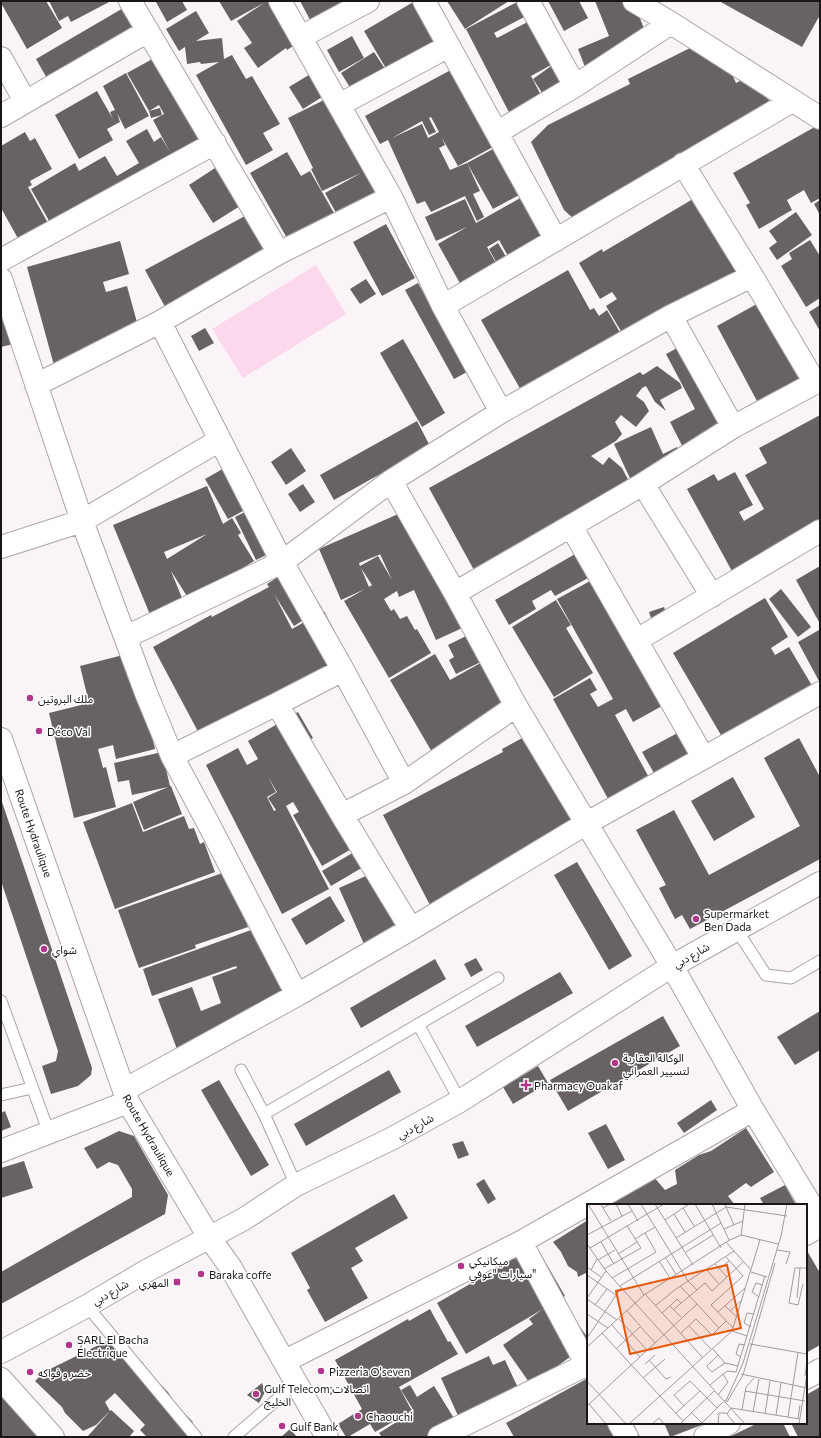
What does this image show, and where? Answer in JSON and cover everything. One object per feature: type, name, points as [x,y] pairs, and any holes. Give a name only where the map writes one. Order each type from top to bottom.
[{"type":"street","points":[[130,1],[279,253]]},
{"type":"street","points":[[280,1],[391,196],[443,306],[501,412]]},
{"type":"street","points":[[301,37],[368,1]]},
{"type":"street","points":[[424,1],[498,132],[556,240]]},
{"type":"street","points":[[528,1],[576,86]]},
{"type":"street","points":[[634,1],[820,118]]},
{"type":"street","points":[[498,132],[576,86],[671,23]]},
{"type":"street","points":[[1,116],[148,31]]},
{"type":"street","points":[[339,105],[449,46]]},
{"type":"street","points":[[1,58],[25,101]]},
{"type":"street","points":[[443,306],[792,101]]},
{"type":"street","points":[[1,260],[215,143]]},
{"type":"street","points":[[455,593],[643,484],[733,426],[818,387],[683,164]]},
{"type":"street","points":[[36,385],[160,322],[279,253],[391,196]]},
{"type":"street","points":[[126,637],[282,562],[391,481],[501,412],[671,316],[752,276]]},
{"type":"street","points":[[1,279],[82,521],[146,693],[172,756],[297,995]]},
{"type":"street","points":[[671,316],[733,426]]},
{"type":"street","points":[[160,322],[282,562],[343,670],[404,783]]},
{"type":"street","points":[[1,548],[82,521],[220,440]]},
{"type":"street","points":[[391,481],[455,593],[516,706],[587,822],[672,966],[753,1110],[820,1220]]},
{"type":"street","points":[[643,484],[712,596]]},
{"type":"street","points":[[571,526],[703,757]]},
{"type":"street","points":[[637,640],[820,531]]},
{"type":"street","points":[[172,756],[343,670]]},
{"type":"street","points":[[1,1151],[49,1133],[126,1096],[411,929],[587,822],[820,693]]},
{"type":"street","points":[[277,704],[411,929]]},
{"type":"street","points":[[342,815],[404,783],[516,706]]},
{"type":"street","name":"Route Hydraulique","points":[[1,739],[126,1096],[209,1237],[231,1268],[327,1437]]},
{"type":"street","name":"شارع دبي","points":[[1,1352],[87,1306],[148,1270],[244,1218],[296,1185],[391,1140],[460,1101],[672,966],[820,883]]},
{"type":"street","points":[[588,1204],[753,1110]]},
{"type":"street","points":[[285,1361],[521,1242],[587,1204]]},
{"type":"street","points":[[807,1233],[820,1226]]},
{"type":"street","points":[[521,1242],[587,1363]]},
{"type":"street","points":[[439,1437],[587,1365]]},
{"type":"street","points":[[807,1377],[820,1370]]},
{"type":"street","points":[[1,1379],[53,1437]]},
{"type":"street","points":[[620,1424],[627,1437]]},
{"type":"street","points":[[705,1437],[727,1424]]},
{"type":"lane","points":[[736,929],[766,975],[791,978],[820,961]]},
{"type":"lane","points":[[264,1114],[498,978]]},
{"type":"lane","points":[[1,1001],[49,1133]]},
{"type":"lane","points":[[418,1024],[460,1101]]},
{"type":"lane","points":[[241,1070],[264,1114],[296,1185]]},
{"type":"lane","points":[[1,1095],[32,1088]]},
{"type":"lane","points":[[87,1306],[196,1437]]},
{"type":"lane","points":[[234,1437],[297,1382]]},
{"type":"shaded area","points":[[316,265],[346,314],[243,378],[212,329]]},
{"type":"building","points":[[3,1],[46,1],[62,28],[27,49],[1,3]]},
{"type":"building","points":[[49,1],[111,1],[71,22],[68,16],[59,21]]},
{"type":"building","points":[[182,1],[187,10],[167,22],[156,2]]},
{"type":"building","points":[[219,1],[273,1],[302,40],[287,50],[286,48],[258,68],[244,48],[252,43],[237,21],[264,3],[231,21]]},
{"type":"building","points":[[300,1],[361,1],[316,31]]},
{"type":"building","points":[[415,1],[447,44],[391,77],[364,31]]},
{"type":"building","points":[[447,1],[509,1],[465,29]]},
{"type":"building","points":[[519,1],[528,15],[494,33],[497,38],[537,17],[560,60],[531,76],[544,101],[512,118],[466,29]]},
{"type":"building","points":[[548,1],[579,1],[588,18],[564,31]]},
{"type":"building","points":[[595,1],[633,1],[651,46],[587,72],[578,49],[609,36]]},
{"type":"building","points":[[719,1],[820,1],[820,15],[802,47]]},
{"type":"building","points":[[125,7],[142,37],[53,89],[36,59]]},
{"type":"building","points":[[196,11],[209,33],[196,41],[222,38],[224,59],[232,55],[246,79],[252,76],[280,124],[263,133],[273,150],[246,165],[196,75],[219,62],[187,64],[185,47],[179,51],[166,29]]},
{"type":"building","points":[[352,36],[364,58],[339,72],[327,50]]},
{"type":"building","points":[[694,46],[707,59],[715,55],[730,70],[736,83],[746,78],[774,105],[574,219],[564,210],[531,142],[548,125],[630,84],[628,79]]},
{"type":"building","points":[[374,52],[389,75],[356,97],[341,73]]},
{"type":"building","points":[[156,57],[208,150],[56,233],[31,189],[75,163],[79,171],[105,156],[117,176],[139,163],[126,141],[147,129],[154,142],[161,137],[170,152],[153,120],[164,114],[159,105],[149,111],[127,73]]},
{"type":"building","points":[[561,59],[577,82],[548,102],[533,79]]},
{"type":"building","points":[[462,64],[504,141],[458,166],[442,138],[445,145],[439,148],[450,170],[467,163],[480,191],[473,194],[484,217],[477,221],[465,196],[431,212],[425,201],[417,204],[388,140],[380,144],[365,116]],"holes":[[[431,117],[439,132],[428,138],[422,124],[392,138],[422,121],[429,135],[436,132],[429,118]]]},
{"type":"building","points":[[317,70],[330,92],[303,109],[289,87]]},
{"type":"building","points":[[126,73],[149,116],[125,129],[117,113],[120,122],[107,129],[113,140],[79,159],[55,115],[97,91],[113,119],[110,112],[115,110],[103,86]]},
{"type":"building","points":[[332,96],[386,194],[340,220],[325,193],[361,173],[322,191],[311,169],[313,168],[288,118]]},
{"type":"building","points":[[160,108],[162,115],[151,118],[149,111]]},
{"type":"building","points":[[820,124],[820,198],[811,203],[804,190],[787,200],[792,210],[759,229],[746,205],[750,203],[733,173]]},
{"type":"building","points":[[25,132],[30,141],[35,138],[52,169],[30,181],[32,185],[28,187],[54,234],[25,251],[1,208],[1,146]]},
{"type":"building","points":[[504,143],[530,189],[493,209],[467,163]]},
{"type":"building","points":[[287,152],[301,176],[310,171],[338,220],[292,247],[250,173]]},
{"type":"building","points":[[215,168],[240,206],[213,223],[189,185]]},
{"type":"building","points":[[710,189],[750,279],[625,338],[606,306],[617,299],[612,292],[600,299],[579,263],[602,249],[603,252]]},
{"type":"building","points":[[529,193],[555,241],[513,265],[499,240],[487,247],[502,274],[466,294],[438,244],[467,227],[436,241],[425,217],[465,199],[476,223]]},
{"type":"building","points":[[820,200],[820,215],[814,204]]},
{"type":"building","points":[[796,212],[812,235],[777,260],[769,248],[777,242],[769,231]]},
{"type":"building","points":[[245,216],[270,262],[170,316],[145,270]]},
{"type":"building","points":[[386,224],[415,278],[382,296],[353,242]]},
{"type":"building","points":[[810,240],[820,256],[820,298],[806,307],[781,266],[792,259],[789,253]]},
{"type":"building","points":[[120,241],[129,274],[103,282],[106,292],[127,286],[143,344],[55,369],[27,267]]},
{"type":"building","points":[[498,243],[512,267],[502,273],[489,249]]},
{"type":"building","points":[[568,270],[590,310],[594,308],[599,316],[607,310],[622,336],[530,406],[481,320]]},
{"type":"building","points":[[366,279],[376,294],[360,304],[350,289]]},
{"type":"building","points":[[418,283],[467,372],[454,379],[405,290]]},
{"type":"building","points":[[1,286],[17,343],[1,347]]},
{"type":"building","points":[[775,294],[820,380],[766,418],[717,326]]},
{"type":"building","points":[[820,305],[820,331],[809,312]]},
{"type":"building","points":[[205,328],[214,343],[199,351],[191,336]]},
{"type":"building","points":[[403,339],[445,413],[422,427],[380,353]]},
{"type":"building","points":[[694,339],[742,432],[689,459],[670,422],[695,409],[666,354]]},
{"type":"building","points":[[657,366],[680,383],[682,388],[660,400],[666,411],[655,402],[646,386],[642,388],[636,396],[644,402],[649,411],[636,427],[621,415],[615,422],[622,434],[616,441],[591,456],[603,465],[609,457],[622,468],[632,487],[480,581],[429,488],[640,372],[643,375]]},
{"type":"building","points":[[820,415],[820,540],[739,584],[687,489],[714,474],[718,481],[735,472],[753,505],[739,512],[744,521],[764,509],[745,475],[767,463],[759,448]]},
{"type":"building","points":[[417,421],[430,446],[334,500],[320,475]]},
{"type":"building","points":[[651,427],[663,454],[677,447],[686,465],[635,489],[614,444]]},
{"type":"building","points":[[291,448],[306,471],[286,485],[271,462]]},
{"type":"building","points":[[233,463],[256,504],[228,519],[205,479]]},
{"type":"building","points":[[303,484],[315,502],[300,512],[288,494]]},
{"type":"building","points":[[207,486],[223,524],[232,518],[241,533],[238,535],[254,561],[190,601],[171,571],[184,603],[151,617],[113,525]],"holes":[[[207,534],[167,559],[164,552]]]},
{"type":"building","points":[[259,505],[281,548],[256,560],[235,517]]},
{"type":"building","points":[[414,507],[471,624],[436,640],[414,590],[399,597],[397,591],[384,599],[391,611],[394,609],[400,619],[407,616],[415,630],[417,629],[431,653],[389,678],[344,601],[365,589],[341,600],[319,549]],"holes":[[[380,554],[392,580],[378,556],[360,566],[359,563]],[[361,568],[372,585],[369,587]]]},
{"type":"building","points":[[577,553],[590,577],[555,596],[551,590],[532,601],[536,609],[509,625],[495,600]]},
{"type":"building","points":[[295,566],[322,608],[294,626],[274,594],[292,629],[324,611],[349,659],[202,739],[153,647],[211,615],[212,617],[269,587],[267,584]]},
{"type":"building","points":[[820,566],[820,621],[819,622],[796,580]]},
{"type":"building","points":[[603,574],[673,700],[633,722],[626,709],[615,715],[652,783],[612,806],[553,699],[590,678],[597,690],[590,694],[598,707],[613,699],[557,599]]},
{"type":"building","points":[[781,589],[811,627],[798,637],[769,599]]},
{"type":"building","points":[[765,598],[788,637],[771,648],[775,655],[789,647],[814,689],[725,742],[673,653]]},
{"type":"building","points":[[556,600],[571,625],[566,628],[593,673],[554,697],[512,627]]},
{"type":"building","points":[[664,607],[669,622],[654,627],[649,612]]},
{"type":"building","points":[[478,630],[526,708],[436,759],[390,680],[435,654],[450,680],[493,656],[456,674],[449,660],[454,657],[448,645]]},
{"type":"building","points":[[819,630],[820,632],[820,683],[798,642]]},
{"type":"building","points":[[131,653],[155,749],[116,759],[113,745],[98,749],[103,768],[106,767],[116,807],[74,818],[49,713],[89,703],[80,666]]},
{"type":"building","points":[[298,712],[313,738],[309,740],[367,840],[322,866],[293,815],[299,812],[293,802],[286,806],[329,889],[282,914],[206,765],[238,748],[247,765],[258,759],[248,741]],"holes":[[[268,777],[277,792],[268,798],[276,810],[274,811],[267,797],[276,792]]]},
{"type":"building","points":[[685,729],[700,756],[658,780],[642,752]]},
{"type":"building","points":[[537,730],[586,825],[432,909],[383,815],[503,752],[502,749]]},
{"type":"building","points":[[799,738],[820,777],[820,859],[690,929],[682,915],[675,919],[659,888],[666,885],[636,830],[674,810],[709,875],[800,826],[764,758]]},
{"type":"building","points":[[162,752],[170,786],[182,814],[144,830],[133,802],[168,787],[132,795],[129,780],[118,782],[114,763]]},
{"type":"building","points":[[733,777],[755,817],[714,841],[691,801]]},
{"type":"building","points":[[1,799],[92,1068],[91,1075],[78,1086],[51,1094],[42,1066],[56,1061],[58,1051],[1,881]]},
{"type":"building","points":[[132,803],[143,832],[184,816],[189,829],[194,828],[200,844],[204,842],[215,872],[115,909],[83,822]]},
{"type":"building","points":[[366,845],[375,860],[331,886],[322,871]]},
{"type":"building","points":[[577,862],[632,956],[609,970],[554,875]]},
{"type":"building","points":[[386,867],[411,922],[364,944],[339,888]]},
{"type":"building","points":[[228,871],[248,927],[195,945],[196,948],[139,968],[118,910]]},
{"type":"building","points":[[330,896],[345,921],[306,945],[291,919]]},
{"type":"building","points":[[257,928],[292,1006],[177,1049],[158,999],[192,987],[201,1011],[221,1003],[212,977],[237,968],[236,966],[152,996],[143,969]]},
{"type":"building","points":[[476,958],[483,970],[471,977],[464,964]]},
{"type":"building","points":[[435,959],[446,979],[361,1028],[350,1008]]},
{"type":"building","points":[[560,972],[573,993],[477,1047],[465,1026]]},
{"type":"building","points":[[820,1011],[820,1050],[795,1065],[777,1037]]},
{"type":"building","name":"الوكالة العقارية لتسيير العمراني","points":[[663,1016],[680,1046],[568,1111],[550,1080]]},
{"type":"building","name":"Pharmacy Ouakaf","points":[[538,1066],[548,1083],[513,1104],[503,1087]]},
{"type":"building","points":[[389,1070],[401,1092],[306,1146],[294,1124]]},
{"type":"building","points":[[219,1080],[269,1165],[251,1176],[201,1090]]},
{"type":"building","points":[[711,1100],[717,1110],[684,1133],[677,1123]]},
{"type":"building","points":[[5,1111],[11,1127],[1,1131],[1,1113]]},
{"type":"building","points":[[606,1124],[625,1160],[608,1169],[588,1133]]},
{"type":"building","points":[[746,1128],[774,1172],[751,1187],[746,1183],[728,1196],[734,1204],[610,1204],[653,1176],[665,1190],[677,1184],[675,1170],[699,1155],[711,1151]]},
{"type":"building","points":[[119,1131],[134,1136],[168,1195],[165,1214],[1,1304],[1,1272],[132,1197],[132,1189],[118,1165],[109,1162],[97,1169],[84,1148]]},
{"type":"building","points":[[463,1141],[469,1155],[458,1159],[452,1144]]},
{"type":"building","points":[[24,1161],[33,1188],[1,1198],[1,1168]]},
{"type":"building","points":[[484,1179],[496,1199],[488,1204],[476,1184]]},
{"type":"building","points":[[785,1185],[795,1204],[763,1204],[760,1198]]},
{"type":"building","points":[[394,1194],[408,1218],[355,1248],[363,1261],[351,1268],[368,1298],[325,1322],[307,1290],[310,1288],[291,1253]]},
{"type":"building","points":[[587,1221],[587,1272],[578,1277],[577,1272],[568,1266],[561,1252],[553,1242]]},
{"type":"building","points":[[536,1246],[565,1296],[560,1299],[587,1337],[587,1345],[531,1385],[503,1345],[533,1324],[529,1319],[543,1309],[466,1354],[437,1303]]},
{"type":"building","points":[[807,1251],[820,1273],[820,1345],[807,1352]]},
{"type":"building","points":[[430,1309],[448,1342],[450,1341],[458,1354],[399,1387],[412,1411],[375,1432],[370,1424],[346,1437],[338,1424],[362,1409],[335,1360],[408,1319],[409,1321]]},
{"type":"building","points":[[115,1337],[143,1363],[151,1380],[154,1378],[168,1392],[175,1404],[193,1422],[188,1427],[198,1437],[147,1437],[140,1430],[145,1425],[115,1393],[105,1402],[110,1411],[96,1425],[83,1431],[65,1413],[62,1407],[35,1381],[44,1372]]},
{"type":"building","points":[[489,1356],[493,1365],[505,1360],[519,1390],[459,1418],[441,1378]]},
{"type":"building","points":[[587,1379],[587,1424],[634,1424],[640,1437],[514,1437],[506,1423]]},
{"type":"building","points":[[11,1383],[65,1437],[2,1437],[1,1394]]},
{"type":"building","name":"Gulf Telecom;اتصالات الخليج","points":[[262,1383],[265,1392],[259,1403],[247,1395]]},
{"type":"building","points":[[410,1385],[417,1397],[434,1386],[457,1423],[435,1437],[382,1437],[379,1433],[414,1411],[401,1390]]},
{"type":"building","points":[[820,1387],[820,1437],[798,1437],[792,1424],[807,1424],[807,1394]]},
{"type":"building","points":[[111,1410],[134,1431],[129,1437],[89,1437],[88,1436]]},
{"type":"building","points":[[664,1424],[704,1424],[670,1437]]},
{"type":"building","points":[[756,1424],[784,1424],[790,1437],[729,1437]]},
{"type":"building","points":[[290,1429],[297,1437],[281,1437]]},
{"type":"place","name":"ملك البروتين","points":[[30,698]]},
{"type":"place","name":"Déco Val","points":[[39,731]]},
{"type":"place","name":"Supermarket Ben Dada","points":[[696,919]]},
{"type":"place","name":"شواي","points":[[44,949]]},
{"type":"place","name":"الوكالة العقارية لتسيير العمراني","points":[[615,1063]]},
{"type":"place","name":"Pharmacy Ouakaf","points":[[526,1085]]},
{"type":"place","name":"ميكانيكي سيارات \"عوفي\"","points":[[461,1266]]},
{"type":"place","name":"Baraka coffe","points":[[201,1274]]},
{"type":"place","name":"المهري","points":[[177,1282]]},
{"type":"place","name":"SARL El Bacha Électrique","points":[[69,1345]]},
{"type":"place","name":"Pizzeria O'seven","points":[[321,1371]]},
{"type":"place","name":"خضر و فواكه","points":[[30,1372]]},
{"type":"place","name":"Gulf Telecom;اتصالات الخليج","points":[[256,1394]]},
{"type":"place","name":"Chaouchi","points":[[358,1416]]},
{"type":"place","name":"Gulf Bank","points":[[282,1426]]}]
